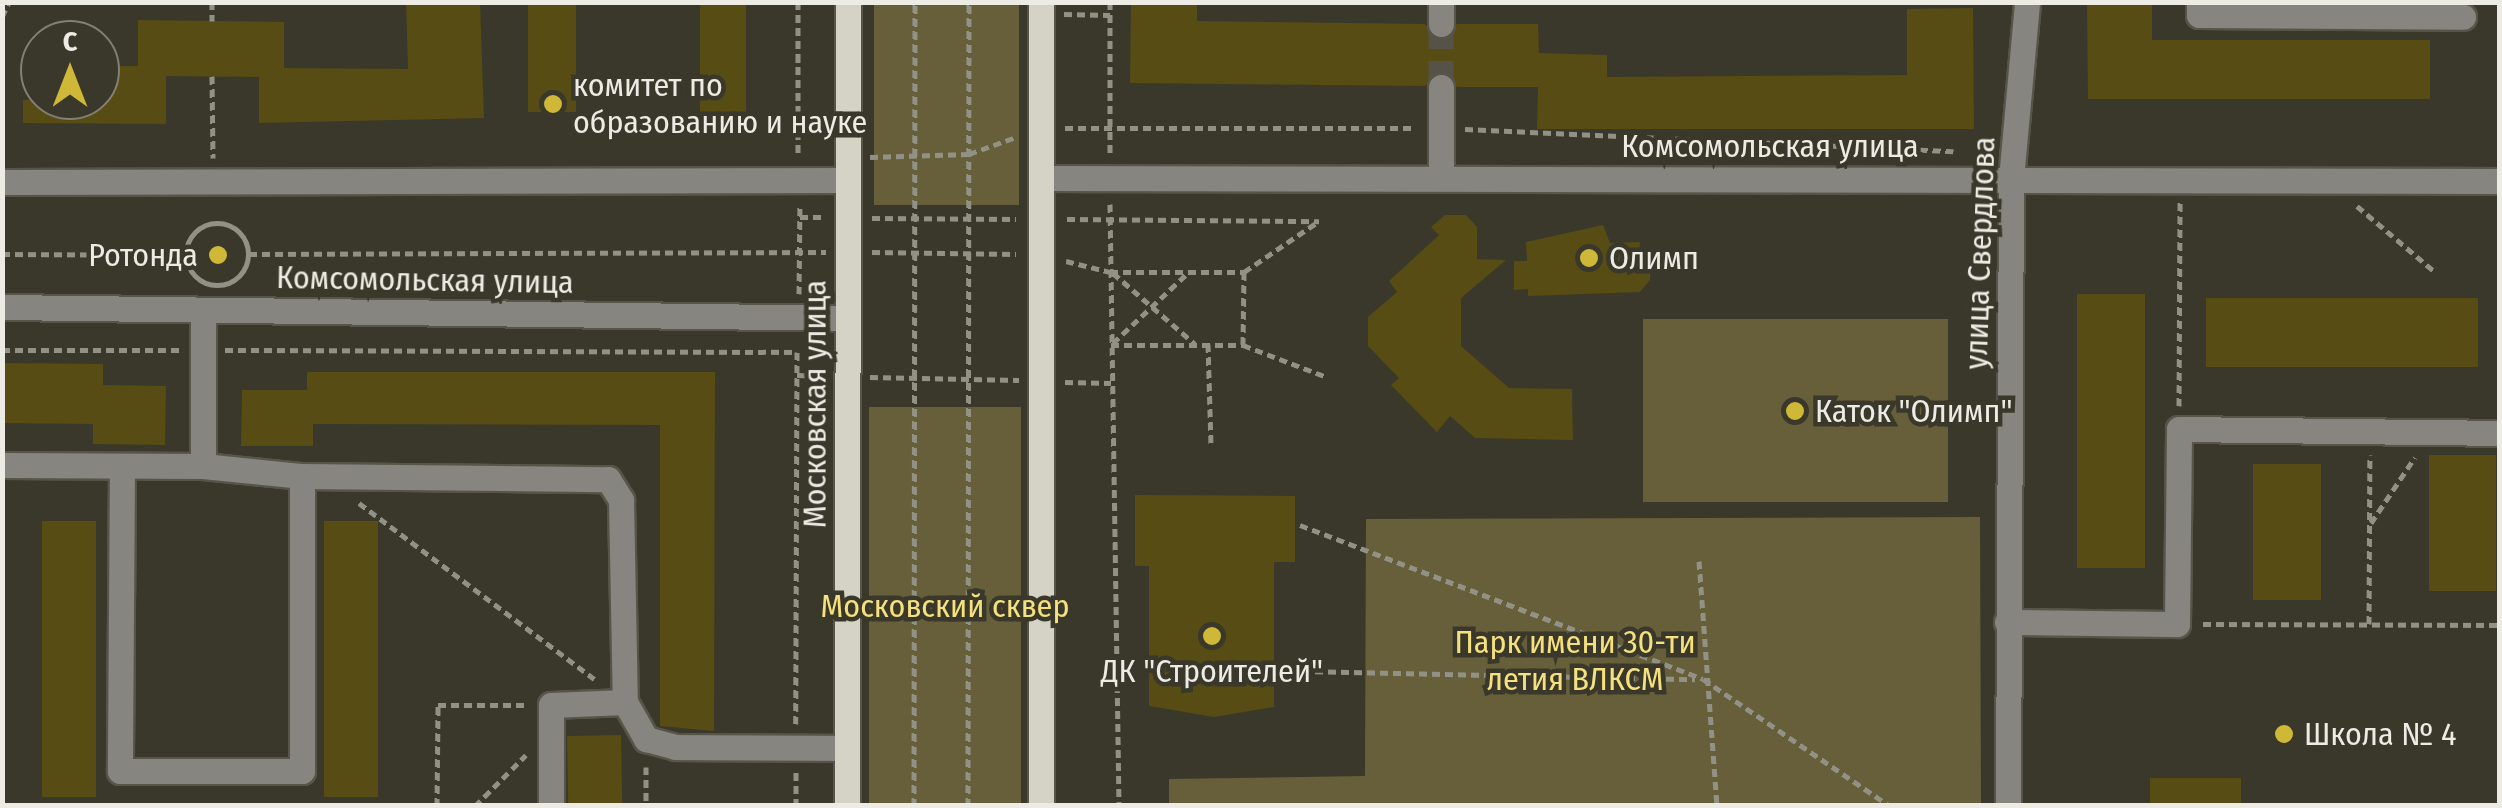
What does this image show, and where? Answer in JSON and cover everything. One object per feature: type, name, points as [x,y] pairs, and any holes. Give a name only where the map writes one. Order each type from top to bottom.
[{"type":"main road","name":"Московская улица","points":[[847,806],[848,2]]},
{"type":"main road","points":[[1041,806],[1040,178],[1047,6]]},
{"type":"street","name":"улица Свердлова","points":[[2008,806],[2011,179],[2027,2]]},
{"type":"street","points":[[2199,2],[2199,15],[2463,17]]},
{"type":"street","points":[[1441,86],[1441,178]]},
{"type":"street","name":"Комсомольская улица","points":[[1040,178],[2500,181]]},
{"type":"street","points":[[2,182],[848,180]]},
{"type":"street","name":"Комсомольская улица","points":[[2,307],[848,318]]},
{"type":"street","points":[[203,310],[203,466]]},
{"type":"street","points":[[2007,622],[2178,624],[2179,430],[2500,433]]},
{"type":"street","points":[[2,465],[203,466],[302,476],[608,479],[621,500],[624,702],[646,739],[675,747],[847,748]]},
{"type":"street","points":[[122,468],[120,772],[302,772],[302,476]]},
{"type":"street","points":[[551,806],[551,718],[624,702]]},
{"type":"path","points":[[2,18],[9,2]]},
{"type":"path","points":[[212,2],[212,21]]},
{"type":"path","points":[[914,806],[915,2]]},
{"type":"path","points":[[968,806],[969,2]]},
{"type":"path","points":[[1110,2],[1110,383],[1119,806]]},
{"type":"path","points":[[1047,6],[1110,15]]},
{"type":"path","points":[[212,76],[216,223]]},
{"type":"path","points":[[1110,128],[1441,128],[1960,152]]},
{"type":"path","points":[[2179,430],[2180,180]]},
{"type":"path","points":[[2326,180],[2435,272]]},
{"type":"path","points":[[249,254],[1040,254],[1110,272],[1244,272],[1319,221]]},
{"type":"path","points":[[216,223],[238,232],[249,254],[234,282],[212,286],[194,275],[186,255],[194,233],[216,223]]},
{"type":"path","points":[[2,254],[186,255]]},
{"type":"path","points":[[1110,272],[1196,345]]},
{"type":"path","points":[[1110,345],[1189,272]]},
{"type":"path","points":[[1243,345],[1244,272]]},
{"type":"path","points":[[1208,344],[1211,446]]},
{"type":"path","points":[[1110,345],[1243,345],[1324,376]]},
{"type":"path","points":[[2,350],[797,352],[796,806]]},
{"type":"path","points":[[797,375],[1110,383]]},
{"type":"path","points":[[2369,625],[2370,432]]},
{"type":"path","points":[[2370,525],[2432,432]]},
{"type":"path","points":[[348,498],[378,512],[624,702]]},
{"type":"path","points":[[1300,525],[1703,680],[1890,806]]},
{"type":"path","points":[[1699,560],[1703,680],[1717,806]]},
{"type":"path","points":[[2178,624],[2500,625]]},
{"type":"path","points":[[1302,671],[1703,680]]},
{"type":"path","points":[[437,806],[438,705],[551,718]]},
{"type":"path","points":[[475,806],[551,718]]},
{"type":"path","points":[[646,739],[646,806]]},
{"type":"green space","points":[[874,3],[1019,3],[1019,205],[874,205]]},
{"type":"green space","name":"Каток \"Олимп\"","points":[[1643,319],[1948,319],[1948,502],[1643,502]]},
{"type":"green space","name":"Московский сквер","points":[[869,407],[1021,407],[1021,805],[869,805]]},
{"type":"green space","name":"Парк имени 30-ти летия ВЛКСМ","points":[[1980,517],[1981,805],[1169,805],[1169,779],[1365,776],[1366,519]]},
{"type":"building","points":[[406,2],[480,2],[484,118],[259,123],[259,77],[166,76],[166,124],[23,123],[120,120],[120,66],[138,66],[138,20],[284,22],[284,68],[408,69]]},
{"type":"building","points":[[528,2],[576,2],[576,112],[528,112]]},
{"type":"building","points":[[700,2],[746,2],[746,112],[700,112]]},
{"type":"building","points":[[1131,2],[1197,2],[1197,21],[1425,24],[1440,40],[1457,24],[1538,24],[1539,53],[1607,55],[1607,77],[1907,75],[1907,9],[1973,8],[1974,129],[1537,129],[1538,87],[1457,87],[1442,71],[1425,86],[1130,83]]},
{"type":"building","points":[[2087,2],[2152,2],[2152,40],[2430,40],[2430,99],[2088,99]]},
{"type":"building","points":[[1445,215],[1466,215],[1477,227],[1477,259],[1506,260],[1461,298],[1461,346],[1509,388],[1572,389],[1573,440],[1475,438],[1450,416],[1437,432],[1391,385],[1399,378],[1368,346],[1368,317],[1397,292],[1389,281],[1439,235],[1431,227]]},
{"type":"building","name":"Олимп","points":[[1603,225],[1610,243],[1640,242],[1639,254],[1651,255],[1650,280],[1640,292],[1528,296],[1528,289],[1514,290],[1514,261],[1527,261],[1526,242]]},
{"type":"building","points":[[2077,294],[2145,294],[2145,568],[2077,568]]},
{"type":"building","points":[[2206,298],[2478,298],[2478,367],[2206,367]]},
{"type":"building","points":[[2,363],[103,364],[103,385],[166,386],[165,445],[93,444],[93,424],[2,423]]},
{"type":"building","points":[[307,372],[715,372],[714,731],[660,726],[660,425],[313,424],[313,446],[241,446],[242,390],[307,390]]},
{"type":"building","points":[[2429,455],[2496,455],[2496,591],[2429,591]]},
{"type":"building","points":[[2253,464],[2321,464],[2321,600],[2253,600]]},
{"type":"building","name":"ДК \"Строителей\"","points":[[1135,495],[1295,496],[1295,562],[1274,562],[1274,707],[1214,717],[1149,706],[1149,566],[1135,566]]},
{"type":"building","points":[[42,521],[96,521],[96,797],[42,797]]},
{"type":"building","points":[[324,521],[378,521],[378,797],[324,797]]},
{"type":"building","points":[[621,735],[622,806],[568,806],[567,736]]},
{"type":"building","points":[[2150,778],[2241,778],[2241,806],[2150,806]]},
{"type":"tunnel","points":[[1441,24],[1441,87]]},
{"type":"place","name":"комитет по образованию и науке","points":[[553,104]]},
{"type":"place","name":"Ротонда","points":[[218,255]]},
{"type":"place","name":"Олимп","points":[[1589,258]]},
{"type":"place","name":"Каток \"Олимп\"","points":[[1795,411]]},
{"type":"place","name":"ДК \"Строителей\"","points":[[1212,636]]},
{"type":"place","name":"Школа № 4","points":[[2284,734]]}]
